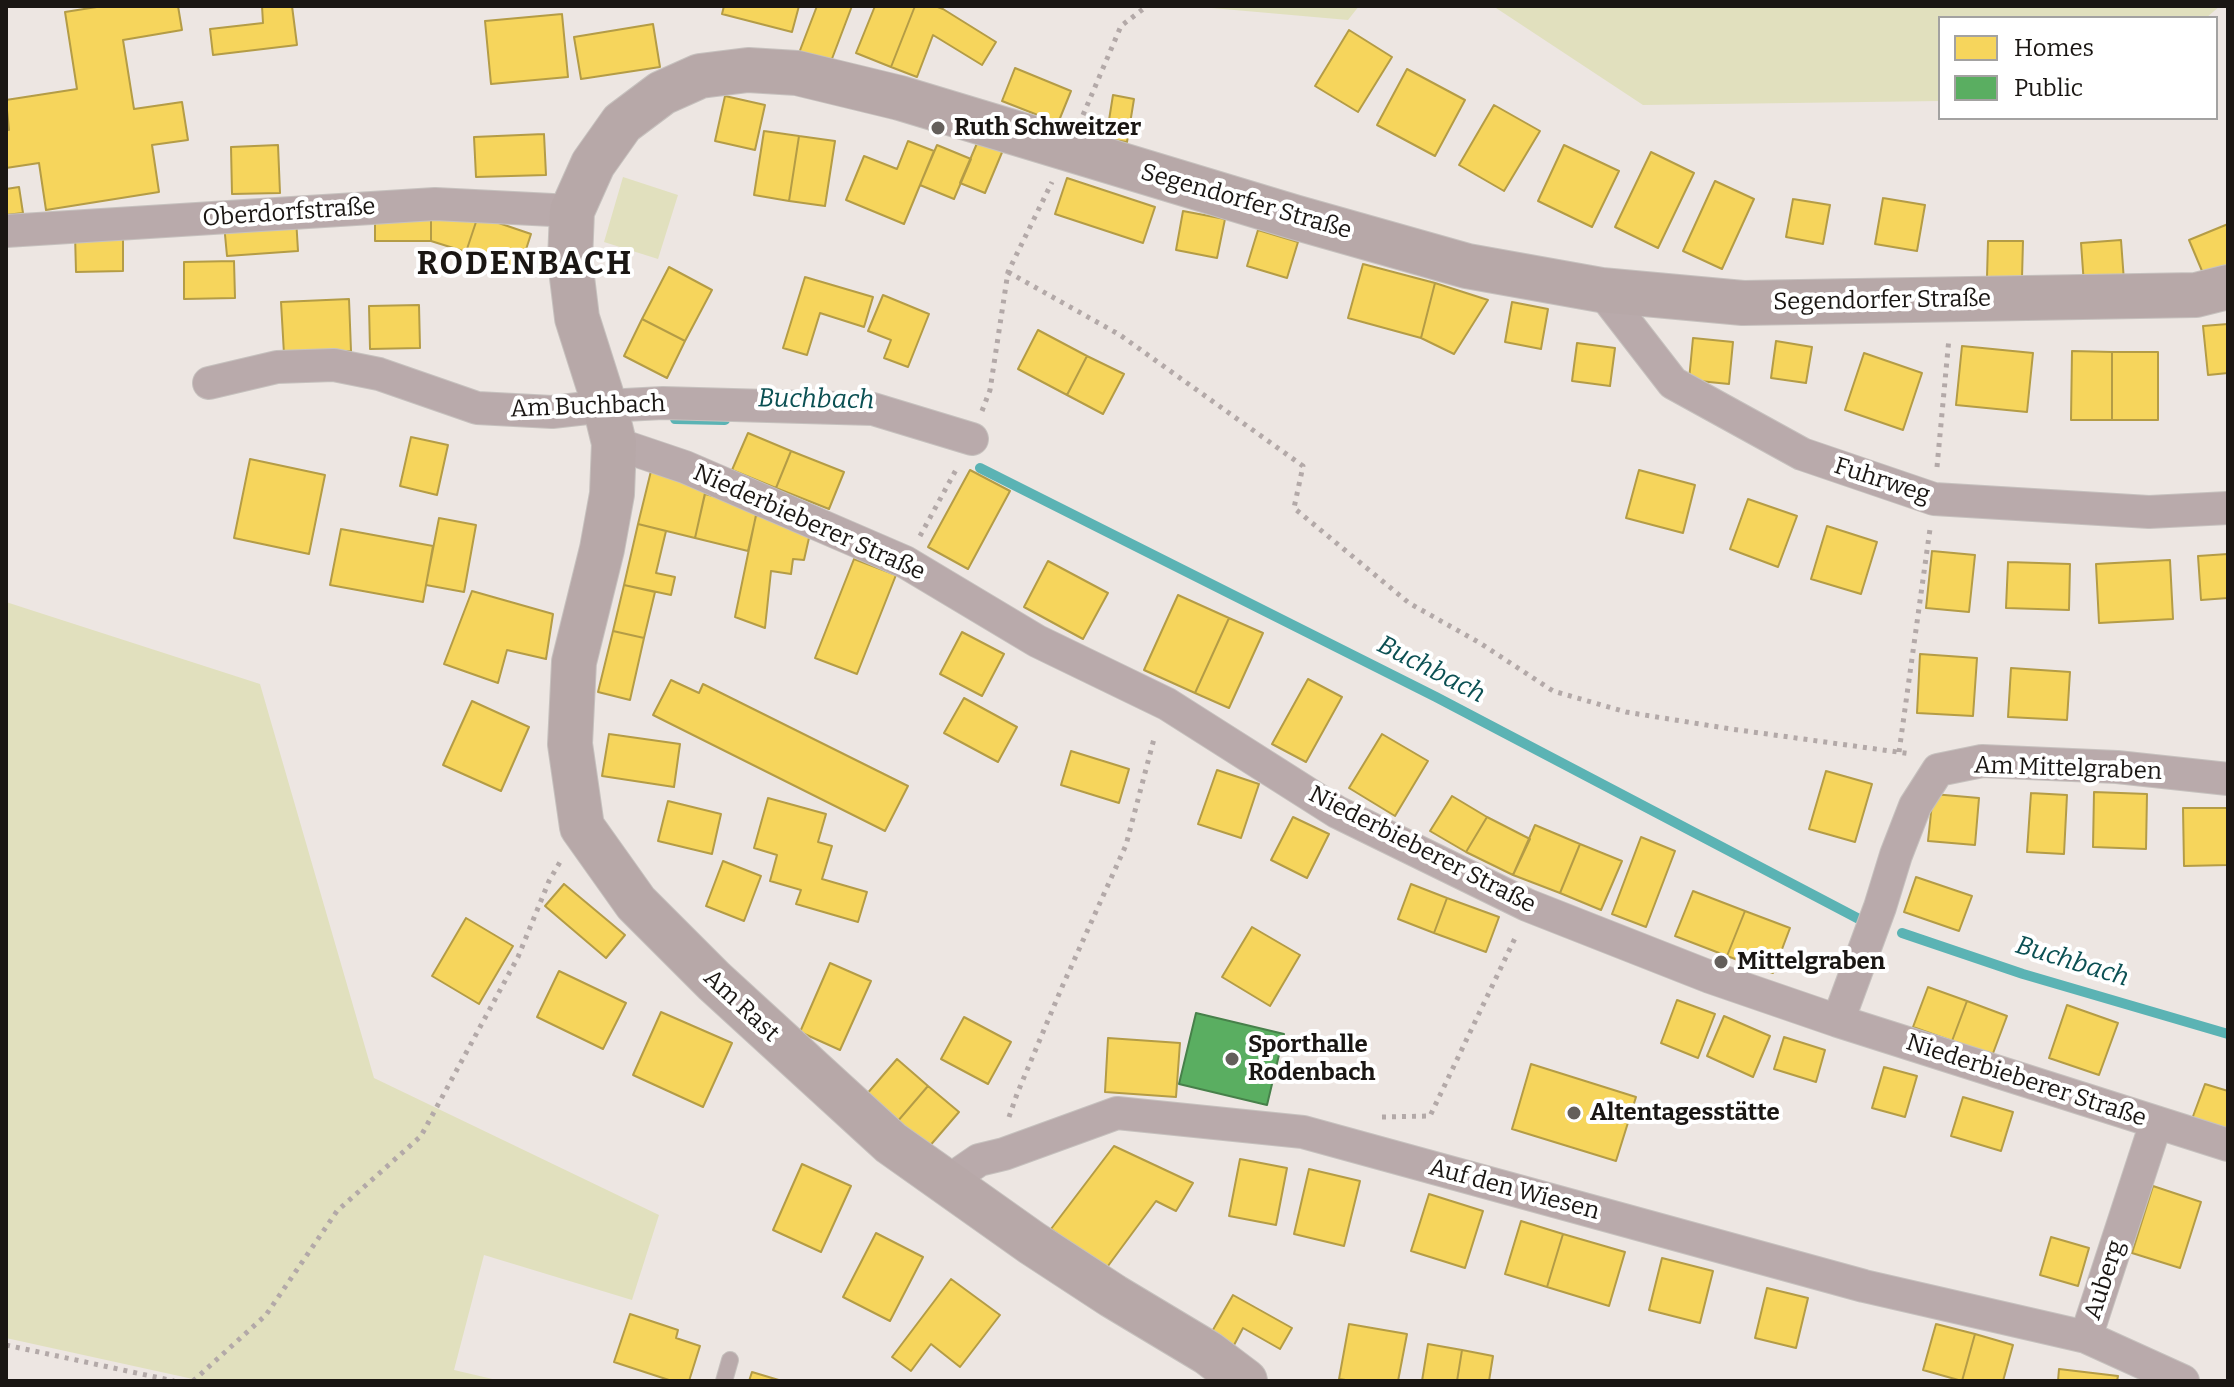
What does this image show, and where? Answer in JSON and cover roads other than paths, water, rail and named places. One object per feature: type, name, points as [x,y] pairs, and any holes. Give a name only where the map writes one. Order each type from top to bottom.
[{"type":"street","name":"Segendorfer Straße","points":[[609,424],[577,318],[570,261],[572,211],[593,164],[622,123],[662,93],[700,76],[748,70],[797,73],[900,98],[1467,266],[1601,290],[1743,303],[2196,295],[2228,287]]},
{"type":"street","name":"Oberdorfstraße","points":[[6,231],[435,204],[572,211]]},
{"type":"street","name":"Fuhrweg","points":[[1601,290],[1673,383],[1802,454],[1934,499],[2149,512],[2228,508]]},
{"type":"street","name":"Am Buchbach","points":[[209,383],[277,367],[334,365],[379,374],[477,408],[552,412],[609,424],[663,403],[873,409],[972,439]]},
{"type":"street","name":"Niederbieberer Straße","points":[[609,424],[685,467],[905,562],[1037,641],[1167,704],[1337,812],[1527,905],[1710,977],[1838,1021],[2228,1145]]},
{"type":"street","name":"Am Rast","points":[[609,424],[609,508],[574,662],[570,744],[582,827],[636,903],[714,981],[891,1143],[1032,1243],[1208,1353],[1245,1381]]},
{"type":"street","name":"Am Mittelgraben","points":[[1838,1021],[1915,806],[1938,770],[1982,761],[2117,767],[2228,779]]},
{"type":"street","name":"Auf den Wiesen","points":[[947,1182],[979,1160],[1117,1113],[1303,1132],[1864,1286],[2086,1337]]},
{"type":"street","name":"Auberg","points":[[2156,1123],[2086,1337],[2183,1381]]},
{"type":"lane","points":[[724,1381],[730,1360]]},
{"type":"waterway","name":"Buchbach","points":[[675,419],[725,420]]},
{"type":"waterway","name":"Buchbach","points":[[980,468],[1436,697],[1859,919]]},
{"type":"waterway","name":"Buchbach","points":[[1902,933],[2023,974],[2228,1034]]},
{"type":"place","name":"Ruth Schweitzer","points":[[938,128]]},
{"type":"place","name":"Mittelgraben","points":[[1721,962]]},
{"type":"place","name":"Sporthalle Rodenbach","points":[[1232,1059]]},
{"type":"place","name":"Altentagesstätte","points":[[1574,1113]]},
{"type":"district","name":"RODENBACH","points":[[525,265]]}]
